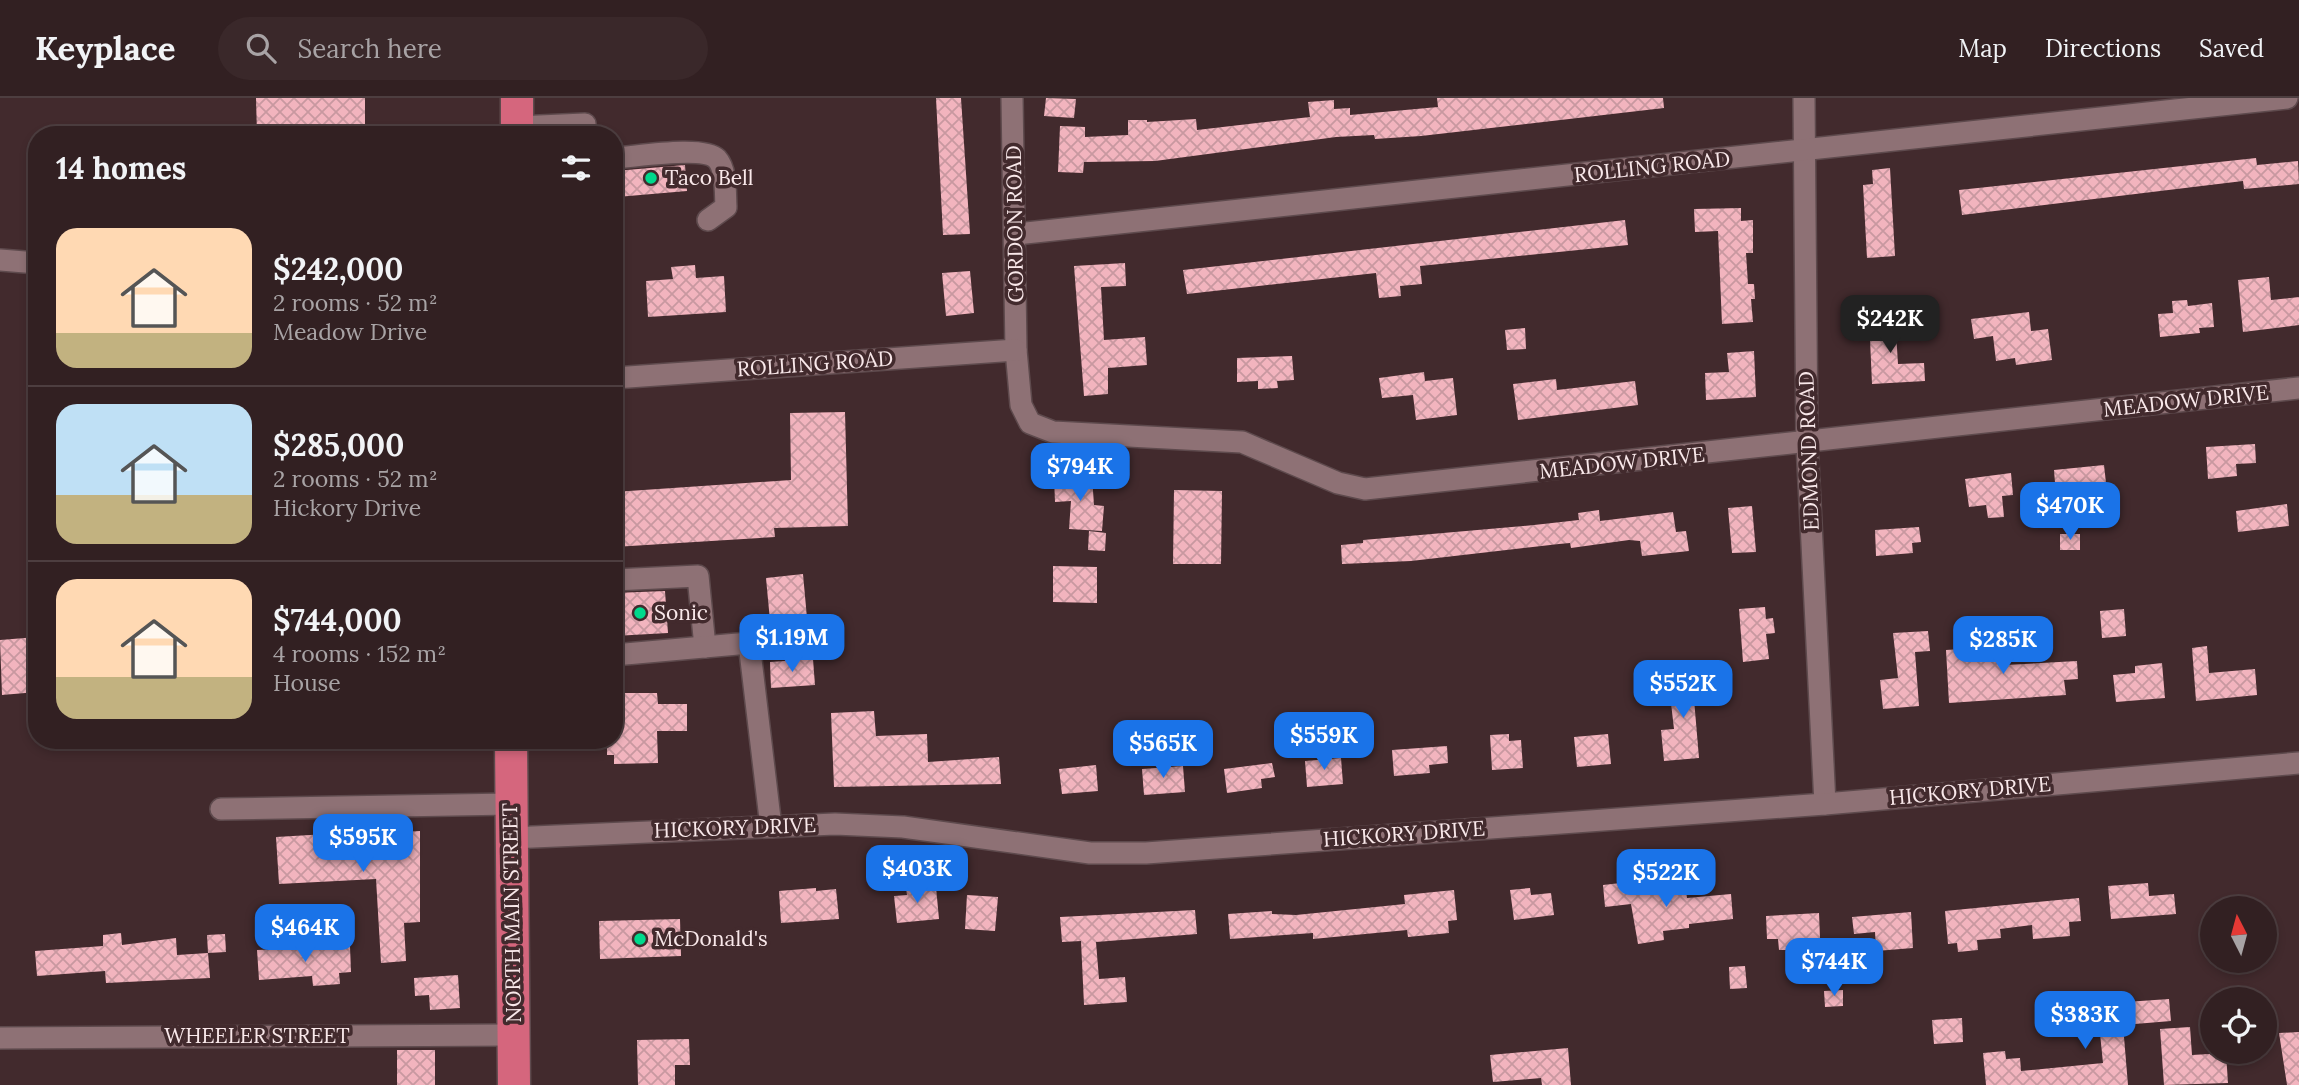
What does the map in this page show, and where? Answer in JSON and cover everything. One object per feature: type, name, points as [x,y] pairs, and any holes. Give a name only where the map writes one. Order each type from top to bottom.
[{"type":"highway","name":"NORTH MAIN STREET","points":[[511,749],[514,1085]]},
{"type":"street","name":"GORDON ROAD","points":[[1012,98],[1016,350]]},
{"type":"street","name":"EDMOND ROAD","points":[[1804,98],[1807,443],[1825,804]]},
{"type":"street","name":"ROLLING ROAD","points":[[1016,234],[2287,98]]},
{"type":"street","points":[[517,120],[585,126]]},
{"type":"street","points":[[623,157],[703,152],[717,159],[723,171],[726,207],[708,220]]},
{"type":"street","points":[[0,260],[28,262]]},
{"type":"street","name":"ROLLING ROAD","points":[[623,377],[1016,350]]},
{"type":"street","name":"MEADOW DRIVE","points":[[1016,350],[1021,405],[1030,423],[1041,428],[1053,432],[1242,442],[1338,482],[1364,489],[2299,388]]},
{"type":"street","points":[[623,580],[698,576],[705,648]]},
{"type":"street","points":[[623,654],[749,643],[771,827]]},
{"type":"street","name":"HICKORY DRIVE","points":[[510,838],[835,824],[903,827],[1090,853],[1146,853],[1825,804],[2299,763]]},
{"type":"street","points":[[221,809],[510,804]]},
{"type":"street","name":"WHEELER STREET","points":[[0,1038],[514,1035]]},
{"type":"building","points":[[256,98],[365,98],[365,126],[257,126]]},
{"type":"building","points":[[936,98],[961,98],[970,234],[943,235]]},
{"type":"building","points":[[1046,98],[1076,99],[1074,118],[1044,116]]},
{"type":"building","points":[[1437,98],[1663,98],[1664,108],[1421,136],[1375,139],[1374,135],[1336,137],[1155,161],[1084,162],[1083,173],[1058,172],[1060,126],[1085,127],[1085,137],[1128,135],[1128,120],[1147,122],[1196,119],[1197,130],[1310,117],[1308,102],[1334,100],[1334,109],[1350,108],[1350,115],[1438,107]]},
{"type":"building","points":[[2256,158],[2257,165],[2298,161],[2299,184],[2244,189],[2243,181],[1962,215],[1959,190]]},
{"type":"building","name":"Taco Bell","points":[[685,165],[687,191],[623,196],[623,170]]},
{"type":"building","points":[[1890,168],[1895,256],[1867,258],[1863,185],[1873,184],[1872,170]]},
{"type":"building","points":[[1741,208],[1741,221],[1753,220],[1753,253],[1746,253],[1748,284],[1754,284],[1755,299],[1751,299],[1753,322],[1722,324],[1718,231],[1695,232],[1694,209]]},
{"type":"building","points":[[1625,220],[1628,245],[1420,266],[1422,284],[1400,286],[1401,296],[1379,298],[1376,273],[1187,294],[1183,270]]},
{"type":"building","points":[[1125,263],[1126,286],[1101,287],[1104,340],[1145,337],[1147,365],[1108,368],[1108,394],[1084,396],[1074,266]]},
{"type":"building","points":[[695,265],[696,278],[724,276],[726,312],[648,317],[646,281],[673,279],[671,267]]},
{"type":"building","points":[[970,271],[974,313],[946,316],[942,273]]},
{"type":"building","points":[[2269,277],[2271,300],[2299,297],[2299,325],[2243,332],[2238,280]]},
{"type":"building","points":[[2187,300],[2188,306],[2212,303],[2214,327],[2199,328],[2200,333],[2160,337],[2158,314],[2173,313],[2172,301]]},
{"type":"building","points":[[2029,312],[2031,331],[2048,329],[2052,360],[2016,365],[2015,358],[1996,361],[1993,336],[1974,339],[1971,319]]},
{"type":"building","points":[[1895,316],[1898,364],[1924,363],[1925,381],[1872,384],[1869,317]]},
{"type":"building","points":[[1525,328],[1526,349],[1507,350],[1505,330]]},
{"type":"building","points":[[1754,351],[1756,397],[1706,400],[1705,373],[1729,372],[1727,353]]},
{"type":"building","points":[[1292,356],[1294,380],[1277,381],[1278,388],[1258,389],[1258,381],[1237,382],[1237,358]]},
{"type":"building","points":[[1424,372],[1425,381],[1453,378],[1457,415],[1416,420],[1413,395],[1382,398],[1379,378]]},
{"type":"building","points":[[1556,379],[1557,390],[1635,381],[1638,405],[1518,420],[1513,384]]},
{"type":"building","points":[[845,412],[848,526],[774,528],[775,537],[623,546],[623,491],[791,480],[790,413]]},
{"type":"building","points":[[2255,444],[2256,463],[2236,464],[2237,476],[2208,479],[2206,447]]},
{"type":"building","points":[[2104,465],[2107,492],[2056,496],[2054,470]]},
{"type":"building","points":[[2011,473],[2013,495],[2002,496],[2004,517],[1988,518],[1986,505],[1969,507],[1965,479]]},
{"type":"building","points":[[1092,476],[1094,505],[1104,506],[1102,531],[1069,529],[1071,501],[1055,502],[1054,478]]},
{"type":"building","points":[[1174,490],[1222,491],[1221,564],[1173,564]]},
{"type":"building","points":[[2287,504],[2289,526],[2238,532],[2236,511]]},
{"type":"building","points":[[1752,506],[1756,552],[1732,553],[1728,508]]},
{"type":"building","points":[[1599,510],[1600,521],[1673,512],[1676,532],[1686,531],[1689,551],[1642,556],[1640,541],[1629,540],[1571,548],[1570,543],[1411,561],[1342,564],[1341,545],[1363,543],[1363,540],[1579,520],[1578,513]]},
{"type":"building","points":[[1919,527],[1921,542],[1912,543],[1913,553],[1876,556],[1875,530]]},
{"type":"building","points":[[1089,531],[1106,533],[1105,551],[1088,550]]},
{"type":"building","points":[[2060,534],[2080,534],[2080,550],[2060,550]]},
{"type":"building","points":[[1053,566],[1097,567],[1097,603],[1053,602]]},
{"type":"building","points":[[803,574],[807,618],[770,621],[766,578]]},
{"type":"building","name":"Sonic","points":[[665,591],[668,633],[623,636],[623,593]]},
{"type":"building","points":[[1765,607],[1766,619],[1773,618],[1775,633],[1766,634],[1769,659],[1743,662],[1739,609]]},
{"type":"building","points":[[2124,609],[2126,636],[2102,638],[2100,611]]},
{"type":"building","points":[[1928,631],[1930,651],[1915,652],[1919,706],[1883,709],[1880,680],[1898,678],[1893,633]]},
{"type":"building","points":[[28,638],[28,693],[2,695],[0,640]]},
{"type":"building","points":[[2004,646],[2005,665],[2077,661],[2078,679],[2064,680],[2066,695],[1949,703],[1946,650]]},
{"type":"building","points":[[2207,646],[2209,673],[2255,669],[2257,695],[2196,701],[2192,648]]},
{"type":"building","points":[[813,659],[815,685],[771,688],[770,662]]},
{"type":"building","points":[[2162,663],[2165,698],[2116,702],[2113,675],[2135,673],[2135,666]]},
{"type":"building","points":[[1701,672],[1704,698],[1694,699],[1699,758],[1664,761],[1661,730],[1674,729],[1669,686],[1684,685],[1683,674]]},
{"type":"building","points":[[623,693],[657,693],[658,704],[687,704],[687,731],[657,731],[658,763],[614,764],[614,755],[607,755],[607,749],[623,749]]},
{"type":"building","points":[[874,711],[876,736],[927,734],[928,762],[999,757],[1001,784],[834,787],[831,713]]},
{"type":"building","points":[[1368,724],[1370,744],[1342,747],[1339,728]]},
{"type":"building","points":[[1509,734],[1509,741],[1521,740],[1523,768],[1492,770],[1490,735]]},
{"type":"building","points":[[1608,734],[1611,764],[1577,767],[1574,737]]},
{"type":"building","points":[[1447,746],[1448,763],[1429,765],[1430,773],[1394,776],[1392,750]]},
{"type":"building","points":[[1341,758],[1343,784],[1307,787],[1305,761]]},
{"type":"building","points":[[1272,763],[1275,777],[1261,779],[1262,788],[1227,793],[1224,769]]},
{"type":"building","points":[[1096,765],[1098,791],[1062,794],[1059,769]]},
{"type":"building","points":[[1183,766],[1185,792],[1144,795],[1142,769]]},
{"type":"building","points":[[368,827],[368,834],[420,831],[420,922],[404,923],[406,961],[381,963],[376,879],[279,884],[276,837],[327,834],[327,829]]},
{"type":"building","points":[[1647,880],[1649,895],[1686,891],[1687,898],[1731,894],[1733,919],[1689,924],[1689,928],[1663,931],[1664,940],[1638,944],[1631,904],[1605,907],[1603,885]]},
{"type":"building","points":[[2148,883],[2149,896],[2174,894],[2176,914],[2111,919],[2108,886]]},
{"type":"building","points":[[936,887],[939,919],[897,923],[894,896],[907,895],[906,889]]},
{"type":"building","points":[[816,888],[816,891],[836,889],[839,919],[781,923],[779,891]]},
{"type":"building","points":[[1530,888],[1531,895],[1551,893],[1554,915],[1514,920],[1510,890]]},
{"type":"building","points":[[1454,890],[1457,920],[1448,921],[1449,933],[1408,937],[1407,930],[1313,939],[1313,933],[1230,939],[1228,914],[1272,911],[1272,914],[1296,915],[1405,904],[1404,895]]},
{"type":"building","points":[[967,895],[998,897],[995,931],[965,929]]},
{"type":"building","points":[[2079,898],[2081,921],[2069,922],[2070,936],[2033,939],[2032,925],[2000,929],[2001,938],[1977,940],[1978,950],[1958,952],[1957,943],[1948,944],[1945,911]]},
{"type":"building","points":[[1195,910],[1197,934],[1096,942],[1099,979],[1125,977],[1127,1002],[1084,1005],[1081,941],[1062,942],[1060,917]]},
{"type":"building","points":[[1911,912],[1913,948],[1876,951],[1875,932],[1854,934],[1852,917]]},
{"type":"building","points":[[1819,913],[1820,938],[1794,939],[1795,950],[1779,950],[1778,939],[1767,939],[1766,916]]},
{"type":"building","name":"McDonald's","points":[[680,919],[681,956],[600,959],[599,921]]},
{"type":"building","points":[[121,933],[122,945],[176,938],[177,955],[208,953],[210,978],[106,983],[105,971],[37,976],[35,951],[103,946],[103,935]]},
{"type":"building","points":[[225,934],[226,952],[208,953],[207,935]]},
{"type":"building","points":[[350,946],[351,972],[339,973],[340,984],[313,986],[312,976],[259,980],[257,950]]},
{"type":"building","points":[[1745,966],[1747,988],[1730,989],[1729,967]]},
{"type":"building","points":[[458,975],[460,1008],[430,1010],[429,995],[415,996],[414,978]]},
{"type":"building","points":[[1843,990],[1843,1006],[1825,1007],[1824,991]]},
{"type":"building","points":[[2169,999],[2171,1021],[2123,1025],[2128,1085],[1986,1085],[1983,1053],[2005,1051],[2006,1059],[2020,1058],[2021,1071],[2103,1063],[2097,1004]]},
{"type":"building","points":[[1962,1018],[1963,1042],[1934,1044],[1932,1020]]},
{"type":"building","points":[[2190,1027],[2192,1055],[2200,1055],[2200,1064],[2227,1064],[2228,1083],[2164,1085],[2160,1029]]},
{"type":"building","points":[[2299,1032],[2299,1085],[2287,1085],[2279,1033]]},
{"type":"building","points":[[689,1039],[690,1065],[675,1065],[675,1085],[638,1085],[637,1040]]},
{"type":"building","points":[[1568,1048],[1571,1085],[1542,1085],[1541,1078],[1493,1082],[1490,1055]]},
{"type":"building","points":[[397,1050],[435,1050],[435,1085],[397,1085]]},
{"type":"place","name":"Taco Bell","points":[[651,178]]},
{"type":"place","name":"Sonic","points":[[640,613]]},
{"type":"place","name":"McDonald's","points":[[640,939]]}]
